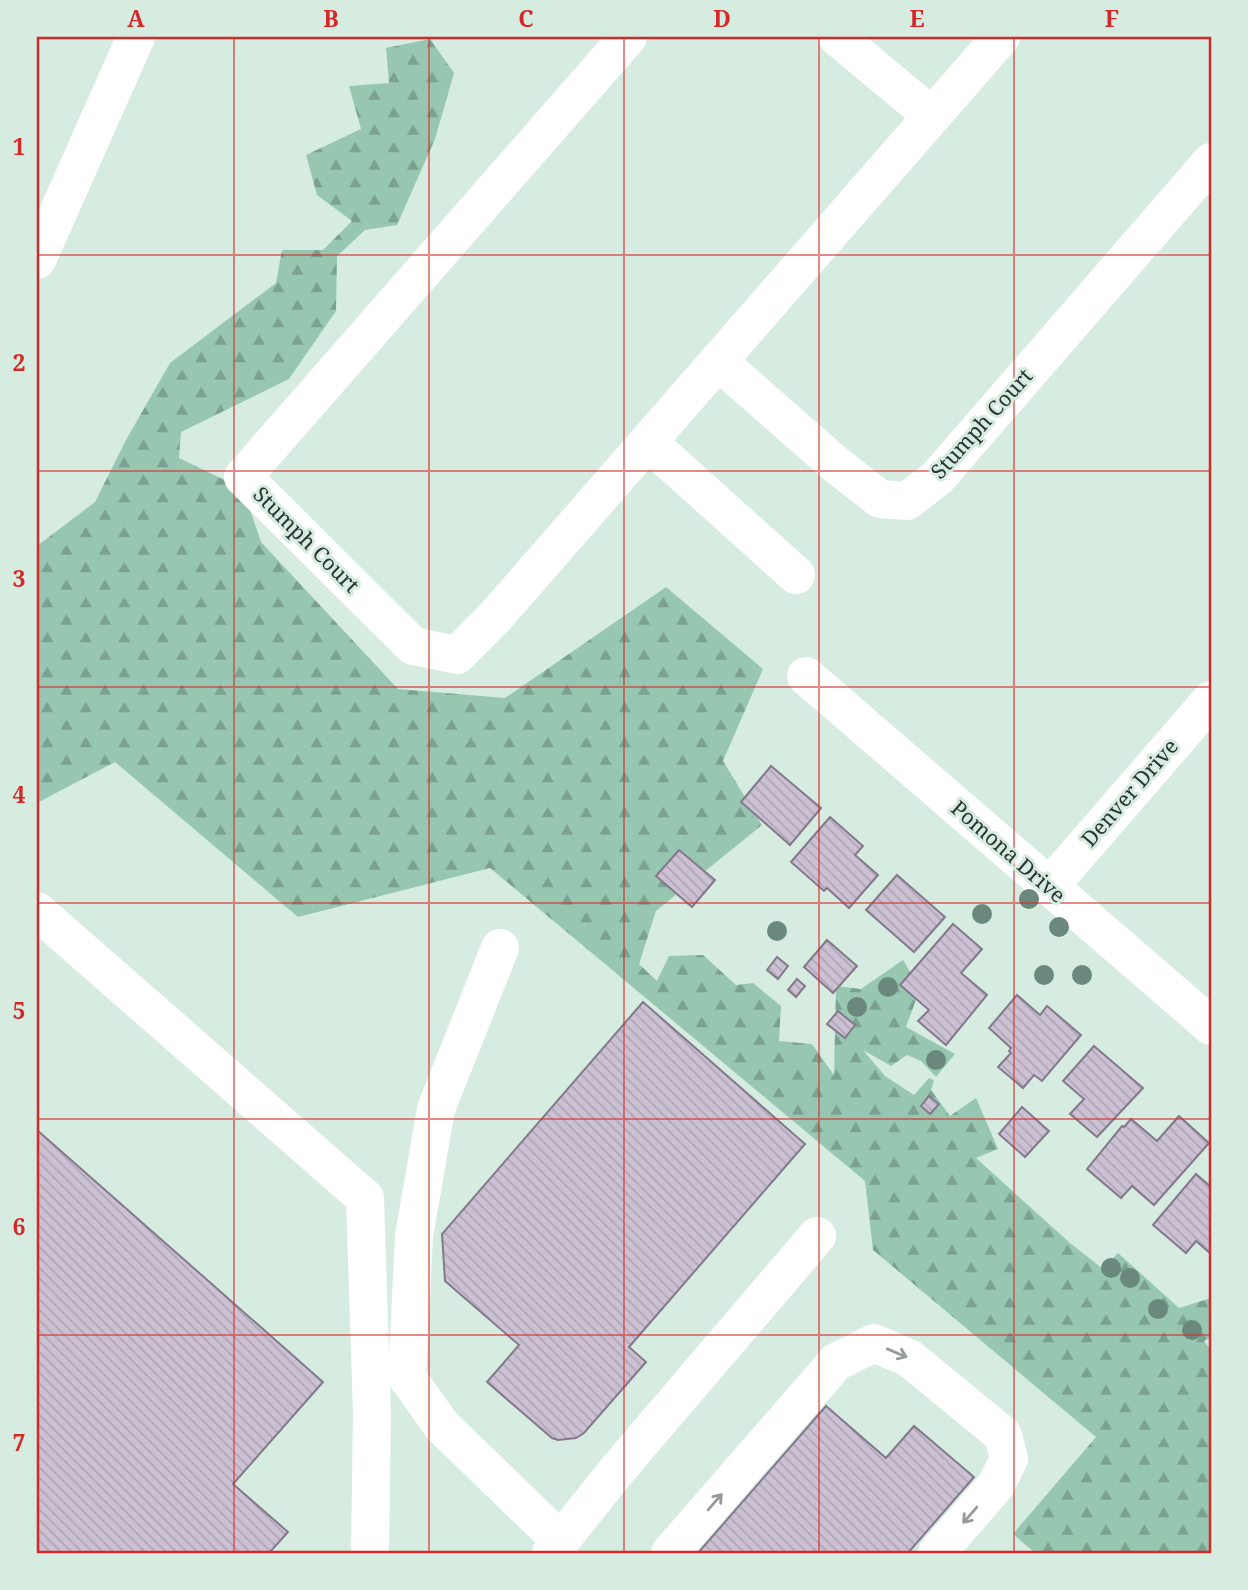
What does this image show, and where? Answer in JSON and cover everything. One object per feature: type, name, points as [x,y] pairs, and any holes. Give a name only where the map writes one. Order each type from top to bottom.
[{"type":"street","points":[[37,260],[136,37]]},
{"type":"street","name":"Stumph Court","points":[[628,37],[243,477],[413,646],[457,655],[495,617],[997,38]]},
{"type":"street","points":[[837,37],[932,116]]},
{"type":"street","name":"Stumph Court","points":[[718,360],[834,463],[880,499],[906,501],[937,478],[1211,162]]},
{"type":"street","points":[[648,442],[796,575]]},
{"type":"street","name":"Pomona Drive","points":[[806,677],[1211,1026]]},
{"type":"street","name":"Denver Drive","points":[[1049,887],[1211,700]]},
{"type":"street","points":[[37,911],[365,1198],[372,1413],[370,1553]]},
{"type":"street","points":[[500,948],[436,1109],[414,1236],[407,1377],[442,1426],[556,1547],[618,1469],[817,1236]]},
{"type":"street","points":[[670,1553],[836,1362],[874,1343],[909,1358],[1003,1435],[1009,1459],[996,1485],[937,1553]]},
{"type":"green space","points":[[430,39],[454,73],[435,139],[397,225],[365,230],[337,256],[336,311],[289,379],[181,432],[179,458],[243,489],[261,542],[398,689],[505,698],[666,587],[763,669],[723,761],[762,825],[656,911],[639,964],[657,981],[669,956],[703,955],[736,985],[753,983],[781,1006],[779,1041],[812,1044],[834,1075],[836,986],[861,989],[903,960],[920,989],[906,1027],[955,1054],[936,1077],[921,1061],[907,1055],[891,1066],[863,1050],[885,1076],[914,1095],[929,1078],[934,1080],[931,1090],[950,1116],[976,1098],[998,1149],[976,1158],[1070,1243],[1103,1269],[1118,1253],[1179,1308],[1211,1298],[1211,1337],[1204,1341],[1211,1350],[1211,1553],[1035,1553],[1013,1534],[1096,1437],[873,1250],[865,1181],[490,868],[298,917],[115,762],[37,803],[37,546],[95,502],[126,440],[170,363],[276,283],[282,250],[323,250],[352,221],[317,195],[306,155],[361,129],[349,86],[389,83],[386,48]]},
{"type":"building","points":[[771,766],[821,808],[790,845],[741,802]]},
{"type":"building","points":[[830,817],[863,846],[855,855],[878,875],[849,908],[827,888],[824,891],[791,862]]},
{"type":"building","points":[[679,850],[715,880],[692,907],[656,876]]},
{"type":"building","points":[[897,875],[945,917],[914,952],[866,910]]},
{"type":"building","points":[[953,924],[982,949],[961,973],[987,995],[946,1045],[918,1021],[929,1010],[900,985]]},
{"type":"building","points":[[827,940],[857,966],[833,993],[804,967]]},
{"type":"building","points":[[777,957],[788,966],[778,979],[767,970]]},
{"type":"building","points":[[797,979],[805,986],[796,997],[788,990]]},
{"type":"building","points":[[1017,995],[1040,1015],[1047,1006],[1081,1035],[1042,1081],[1034,1075],[1023,1088],[998,1067],[1011,1053],[1011,1048],[989,1028]]},
{"type":"building","points":[[643,1002],[805,1144],[629,1347],[646,1362],[584,1433],[576,1438],[558,1440],[552,1438],[487,1382],[519,1345],[445,1281],[442,1234]]},
{"type":"building","points":[[838,1011],[855,1025],[845,1038],[827,1024]]},
{"type":"building","points":[[1094,1046],[1143,1088],[1097,1137],[1070,1114],[1084,1099],[1063,1081]]},
{"type":"building","points":[[929,1096],[939,1104],[930,1114],[921,1106]]},
{"type":"building","points":[[1022,1107],[1049,1131],[1025,1157],[999,1134]]},
{"type":"building","points":[[1179,1116],[1209,1143],[1154,1205],[1132,1186],[1121,1198],[1087,1169],[1122,1126],[1131,1119],[1157,1141]]},
{"type":"building","points":[[37,1130],[323,1382],[233,1484],[288,1532],[269,1553],[37,1553]]},
{"type":"building","points":[[1196,1174],[1211,1187],[1211,1254],[1196,1241],[1186,1253],[1153,1225]]},
{"type":"building","points":[[826,1406],[886,1458],[914,1426],[974,1477],[908,1553],[698,1553]]}]
